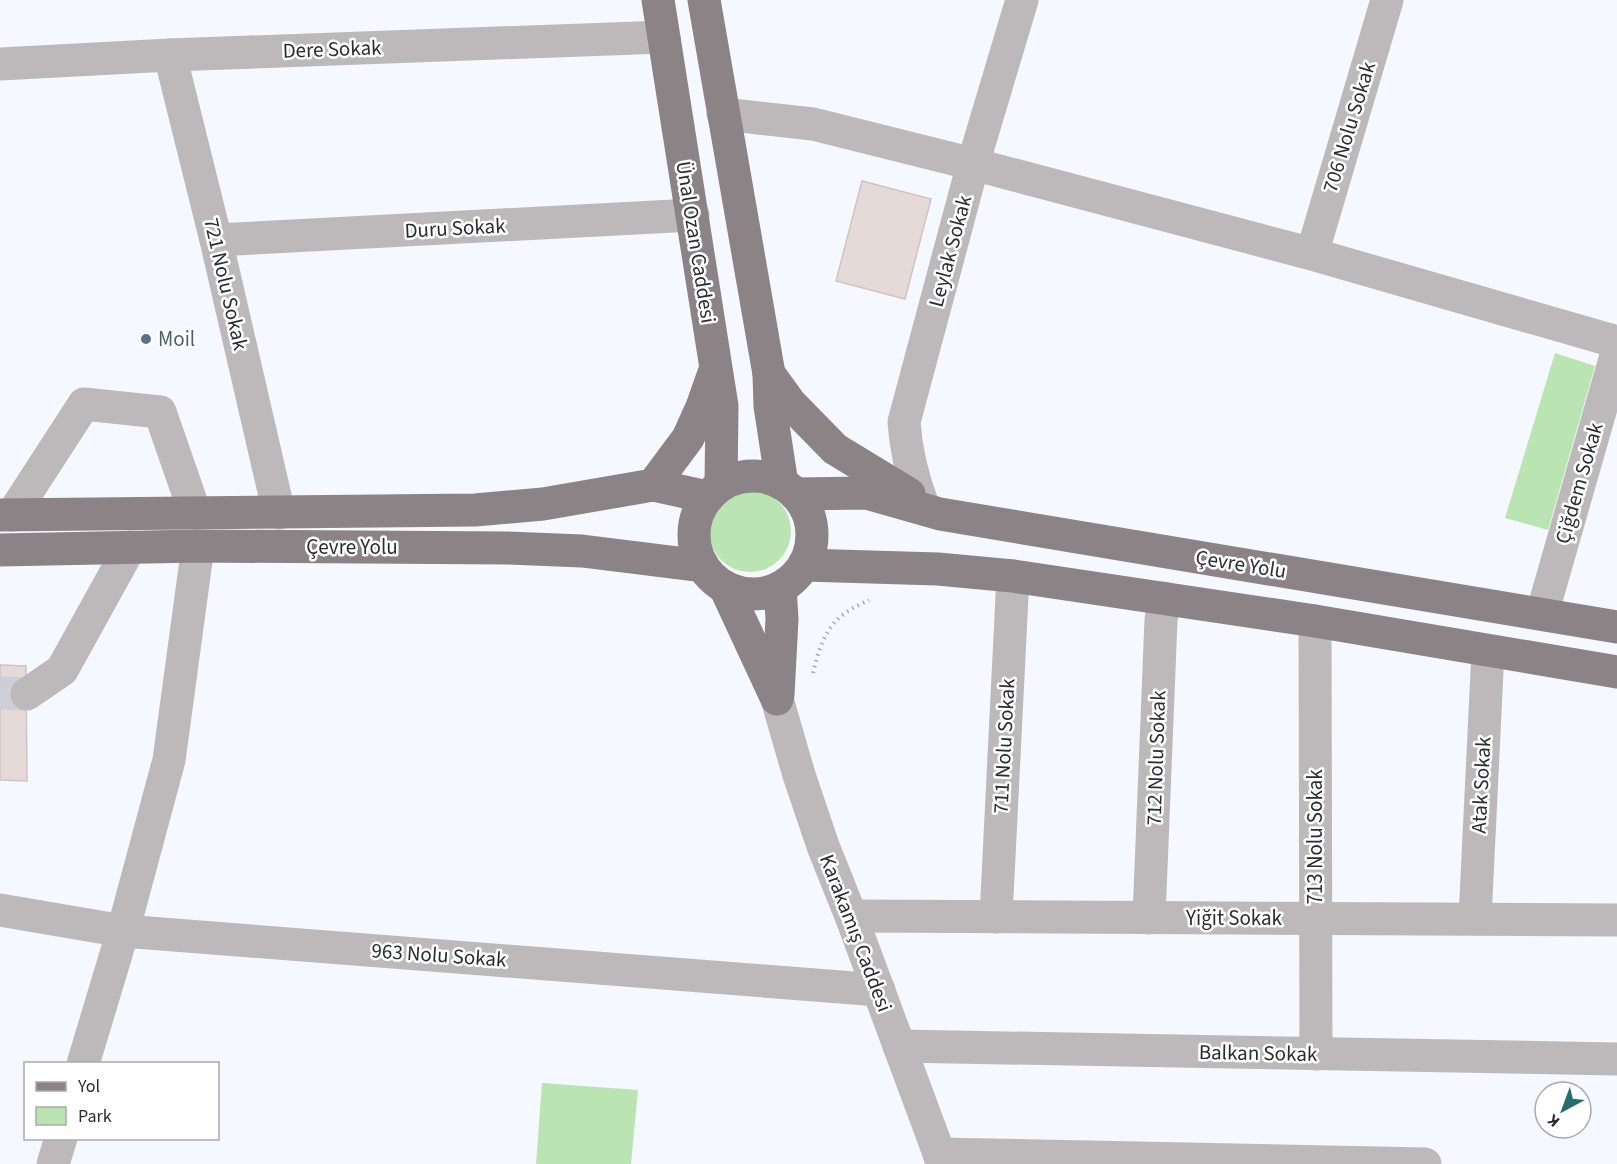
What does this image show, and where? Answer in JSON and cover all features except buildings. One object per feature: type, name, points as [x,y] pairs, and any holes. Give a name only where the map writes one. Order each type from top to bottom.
[{"type":"main road","name":"Ünal Ozan Caddesi","points":[[658,0],[722,406],[714,491]]},
{"type":"main road","points":[[704,0],[769,374],[770,406],[789,489]]},
{"type":"main road","points":[[653,485],[688,438],[702,407],[715,368]]},
{"type":"main road","points":[[769,374],[790,403],[835,448],[931,508]]},
{"type":"main road","points":[[714,577],[743,593],[762,593],[780,588],[794,578],[804,565],[811,546],[811,526],[804,506],[789,489],[768,478],[752,476],[736,478],[714,491],[698,513],[694,531],[696,549],[714,577],[777,699]]},
{"type":"main road","points":[[653,485],[714,491]]},
{"type":"main road","name":"Çevre Yolu","points":[[6,515],[475,510],[543,504],[653,485]]},
{"type":"main road","name":"Çevre Yolu","points":[[789,489],[866,493],[931,508],[1617,627]]},
{"type":"main road","name":"Çevre Yolu","points":[[0,550],[198,546],[507,548],[582,551],[714,577]]},
{"type":"main road","points":[[804,565],[938,569],[1013,576],[1315,621],[1617,672]]},
{"type":"main road","points":[[777,699],[782,619],[780,588]]},
{"type":"street","name":"Leylak Sokak","points":[[931,508],[910,469],[904,422],[973,164],[1022,0]]},
{"type":"street","name":"706 Nolu Sokak","points":[[1312,254],[1387,0]]},
{"type":"street","name":"Dere Sokak","points":[[0,64],[170,55],[664,37]]},
{"type":"street","name":"721 Nolu Sokak","points":[[170,55],[216,240],[279,513]]},
{"type":"street","points":[[723,114],[813,124],[973,164],[1312,254],[1617,342]]},
{"type":"street","name":"Duru Sokak","points":[[216,240],[693,215]]},
{"type":"street","name":"Çiğdem Sokak","points":[[1542,614],[1617,352]]},
{"type":"street","points":[[6,515],[84,404],[160,412],[195,513]]},
{"type":"street","points":[[84,1062],[123,931],[169,760],[198,546]]},
{"type":"street","points":[[27,694],[62,670],[130,547]]},
{"type":"street","name":"711 Nolu Sokak","points":[[996,917],[1013,576]]},
{"type":"street","name":"712 Nolu Sokak","points":[[1149,918],[1164,598]]},
{"type":"street","name":"713 Nolu Sokak","points":[[1315,621],[1316,1054]]},
{"type":"street","name":"Atak Sokak","points":[[1475,919],[1488,651]]},
{"type":"street","name":"Karakamış Caddesi","points":[[777,699],[823,846],[851,915],[941,1159]]},
{"type":"street","name":"963 Nolu Sokak","points":[[0,910],[123,931],[879,990]]},
{"type":"street","name":"Yiğit Sokak","points":[[851,915],[1617,920]]},
{"type":"street","name":"Balkan Sokak","points":[[899,1046],[1617,1059]]},
{"type":"street","points":[[53,1164],[60,1140]]},
{"type":"street","points":[[941,1159],[1425,1164]]},
{"type":"path","points":[[811,680],[818,653],[828,631],[842,615],[872,598]]},
{"type":"green space","points":[[1555,353],[1595,366],[1548,530],[1505,518]]},
{"type":"green space","points":[[750,490],[766,493],[779,502],[788,515],[791,531],[788,547],[779,560],[766,569],[750,572],[734,569],[721,560],[712,547],[709,531],[712,515],[721,502],[734,493]]},
{"type":"green space","points":[[542,1083],[638,1090],[631,1164],[536,1164]]},
{"type":"tunnel","points":[[0,693],[27,694]]},
{"type":"place","name":"Moil","points":[[146,339]]}]
